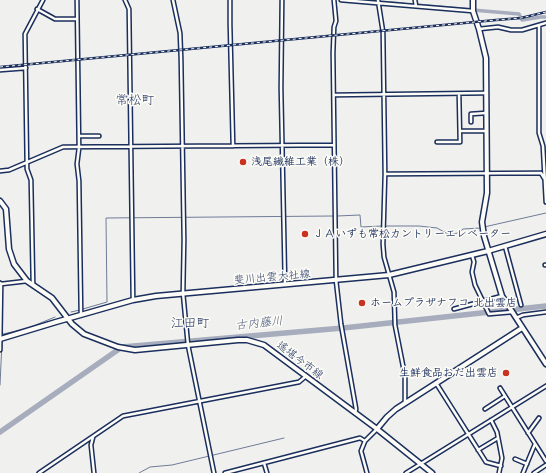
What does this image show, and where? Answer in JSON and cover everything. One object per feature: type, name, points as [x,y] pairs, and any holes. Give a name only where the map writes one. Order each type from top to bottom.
[{"type":"main road","points":[[473,0],[473,11],[486,58],[486,193],[482,222],[484,236],[502,296],[546,364]]},
{"type":"main road","name":"遙堪今市線","points":[[0,201],[4,204],[7,214],[9,249],[11,257],[19,272],[33,286],[52,298],[67,318],[84,334],[118,347],[144,350],[238,340],[256,342],[272,350],[355,414],[377,429],[432,473]]},
{"type":"main road","name":"斐川出雲大社線","points":[[0,339],[67,318],[133,300],[183,293],[389,275],[472,255],[546,234]]},
{"type":"main road","points":[[377,429],[387,417],[405,403],[522,328]]},
{"type":"street","points":[[33,286],[31,180],[27,169],[26,34],[37,9],[43,0]]},
{"type":"street","points":[[77,0],[79,136],[77,164],[79,181],[81,315]]},
{"type":"street","points":[[125,0],[129,9],[133,300]]},
{"type":"street","points":[[173,0],[180,33],[184,240],[183,293],[188,345],[214,473]]},
{"type":"street","points":[[230,0],[233,146]]},
{"type":"street","points":[[282,0],[281,88],[284,146],[285,284]]},
{"type":"street","points":[[334,0],[336,21],[333,35],[336,280],[341,324],[356,409],[355,414]]},
{"type":"street","points":[[341,0],[473,11]]},
{"type":"street","points":[[405,0],[405,6]]},
{"type":"street","points":[[415,0],[416,6]]},
{"type":"street","points":[[378,2],[383,32],[385,174],[383,244],[384,257],[394,292],[395,325],[405,376],[405,403]]},
{"type":"street","points":[[37,9],[55,19],[77,19]]},
{"type":"street","points":[[479,29],[498,27],[511,30],[522,30],[546,22]]},
{"type":"street","points":[[539,25],[539,133],[543,146],[546,202]]},
{"type":"street","points":[[0,70],[26,68]]},
{"type":"street","points":[[334,95],[486,93]]},
{"type":"street","points":[[437,142],[460,142],[459,94]]},
{"type":"street","points":[[471,122],[471,114],[486,114]]},
{"type":"street","points":[[460,131],[486,131]]},
{"type":"street","points":[[79,136],[99,136]]},
{"type":"street","points":[[0,171],[9,170],[63,147],[334,146]]},
{"type":"street","points":[[385,174],[541,173],[545,179]]},
{"type":"street","points":[[505,246],[521,305]]},
{"type":"street","points":[[472,255],[474,262],[472,272],[475,285],[489,314],[512,312]]},
{"type":"street","points":[[0,350],[1,283],[27,281]]},
{"type":"street","points":[[454,309],[502,296]]},
{"type":"street","points":[[516,318],[523,314],[546,312]]},
{"type":"street","points":[[39,473],[123,416],[299,382],[306,376]]},
{"type":"street","points":[[436,383],[486,462],[500,466]]},
{"type":"street","points":[[406,473],[546,386]]},
{"type":"street","points":[[500,388],[546,461]]},
{"type":"street","points":[[485,409],[504,396]]},
{"type":"street","points":[[528,433],[539,418]]},
{"type":"street","points":[[491,420],[497,432],[502,458],[499,473]]},
{"type":"street","points":[[367,473],[361,451],[365,441],[377,429]]},
{"type":"street","points":[[93,436],[91,445],[94,473]]},
{"type":"street","points":[[225,473],[360,438],[365,441]]},
{"type":"street","points":[[478,450],[498,438]]},
{"type":"street","points":[[523,473],[535,444]]},
{"type":"street","points":[[515,459],[527,464]]},
{"type":"street","points":[[264,463],[267,473]]},
{"type":"street","points":[[534,473],[546,465]]},
{"type":"waterway","points":[[355,0],[403,4]]},
{"type":"waterway","points":[[415,5],[519,14],[522,20],[546,17]]},
{"type":"waterway","points":[[484,227],[546,213]]},
{"type":"waterway","points":[[337,216],[360,215],[361,227],[382,226]]},
{"type":"waterway","points":[[83,309],[107,302],[106,218],[334,216]]},
{"type":"waterway","points":[[385,226],[419,226],[437,228],[446,233],[452,234],[458,233],[463,229],[481,228]]},
{"type":"waterway","name":"古内藤川","points":[[0,432],[122,347],[343,328],[546,306]]},
{"type":"waterway","points":[[71,312],[80,310]]},
{"type":"waterway","points":[[3,334],[26,329],[55,317]]},
{"type":"waterway","points":[[0,385],[2,342]]},
{"type":"waterway","points":[[139,473],[150,467],[172,465],[284,438]]},
{"type":"railway","points":[[0,67],[521,18],[546,12]]},
{"type":"place","name":"浅尾繊維工業（株）","points":[[243,162]]},
{"type":"place","name":"ＪＡいずも常松カントリーエレベーター","points":[[305,234]]},
{"type":"place","name":"ホームプラザナフコ 北出雲店","points":[[362,303]]},
{"type":"place","name":"生鮮食品おだ出雲店","points":[[506,373]]},
{"type":"district","name":"常松町","points":[[135,100]]},
{"type":"district","name":"江田町","points":[[190,323]]}]
